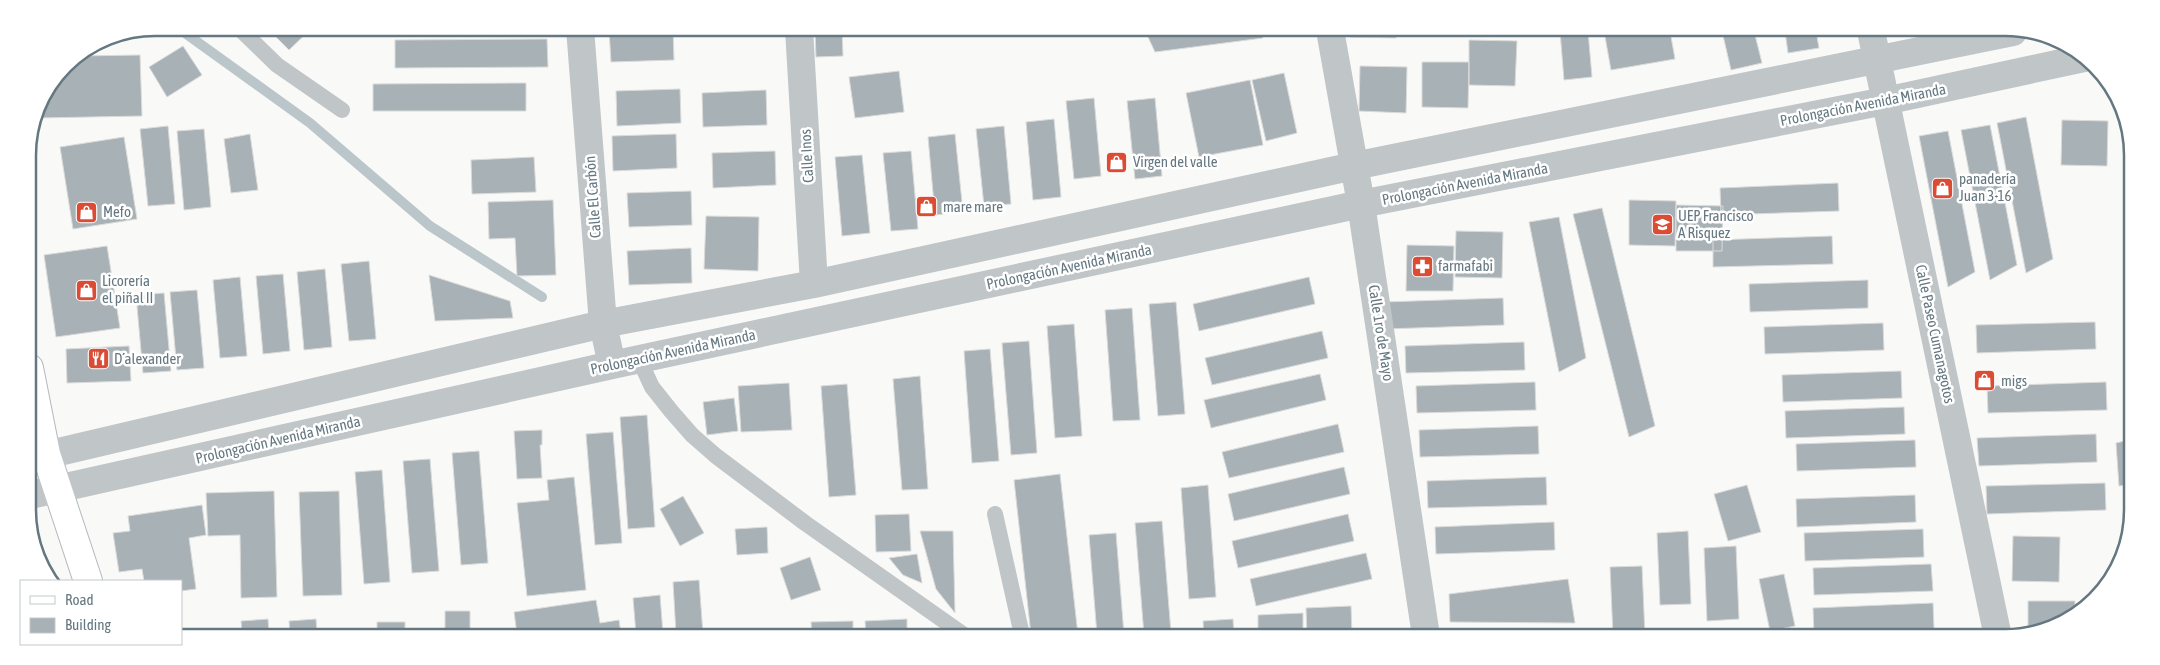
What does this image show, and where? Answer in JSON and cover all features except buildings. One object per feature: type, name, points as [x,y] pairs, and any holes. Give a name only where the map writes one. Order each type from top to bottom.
[{"type":"street","name":"Calle 1ro de Mayo","points":[[1331,36],[1362,204],[1425,628]]},
{"type":"street","name":"Calle Paseo Cumanagotos","points":[[1872,36],[1996,628]]},
{"type":"street","points":[[38,456],[603,324],[814,284],[1354,166],[1994,36]]},
{"type":"street","name":"Calle El Carbón","points":[[581,37],[603,324],[612,365]]},
{"type":"street","name":"Calle Inos","points":[[800,37],[814,284]]},
{"type":"street","name":"Prolongación Avenida Miranda","points":[[36,494],[638,359],[1362,204],[1886,101],[2075,60]]},
{"type":"street","points":[[36,438],[38,456],[57,490],[88,580]]},
{"type":"lane","points":[[248,37],[277,65],[342,110]]},
{"type":"lane","points":[[638,359],[652,387],[671,411],[692,435],[716,456],[805,524],[955,629]]},
{"type":"lane","points":[[995,514],[1021,629]]},
{"type":"waterway","points":[[190,37],[310,123],[430,226],[542,297]]},
{"type":"place","name":"Virgen del valle","points":[[1117,162]]},
{"type":"place","name":"panadería Juan 3-16","points":[[1943,188]]},
{"type":"place","name":"mare mare","points":[[927,207]]},
{"type":"place","name":"Mefo","points":[[87,212]]},
{"type":"place","name":"UEP Francisco A Risquez","points":[[1662,225]]},
{"type":"place","name":"farmafabi","points":[[1422,266]]},
{"type":"place","name":"Licorería el piñal II","points":[[86,290]]},
{"type":"place","name":"D´alexander","points":[[98,359]]},
{"type":"place","name":"migs","points":[[1985,381]]}]
